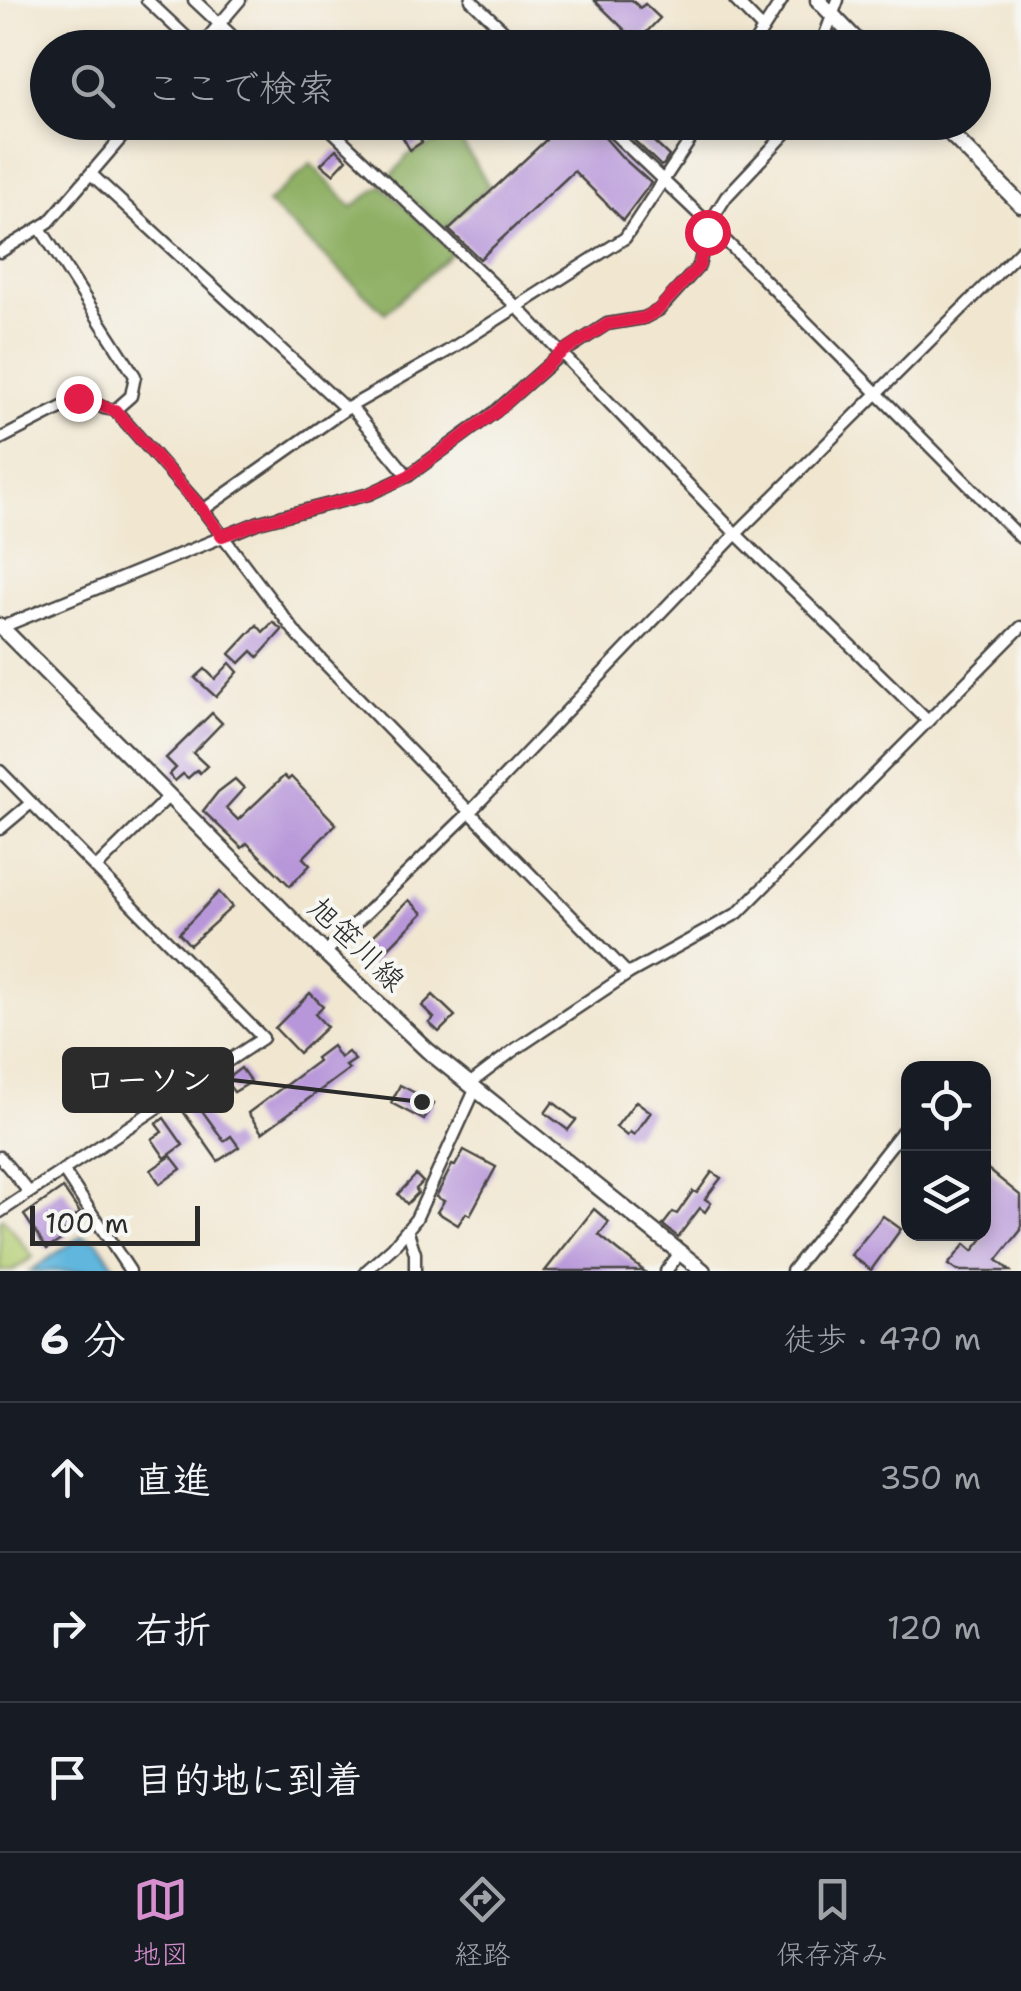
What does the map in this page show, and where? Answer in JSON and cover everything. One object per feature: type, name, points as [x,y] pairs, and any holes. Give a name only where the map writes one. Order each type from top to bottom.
[{"type":"main road","points":[[818,0],[835,7],[851,30]]},
{"type":"main road","points":[[957,140],[1021,205]]},
{"type":"main road","name":"旭笹川線","points":[[1,626],[325,953],[427,1050],[703,1271]]},
{"type":"street","points":[[147,0],[180,30]]},
{"type":"street","points":[[194,0],[225,30]]},
{"type":"street","points":[[214,30],[240,0]]},
{"type":"street","points":[[471,0],[503,30]]},
{"type":"street","points":[[735,0],[762,29],[782,0]]},
{"type":"street","points":[[0,252],[49,222],[119,140]]},
{"type":"street","points":[[342,140],[516,306],[736,534],[928,720]]},
{"type":"street","points":[[621,140],[1021,538]]},
{"type":"street","points":[[203,510],[349,408],[446,352],[625,238],[690,140]]},
{"type":"street","points":[[1,626],[222,536],[260,522],[369,494],[408,476],[496,412],[562,352],[608,324],[644,318],[658,310],[699,266],[709,224],[726,197],[779,140]]},
{"type":"street","points":[[90,174],[349,408],[408,476]]},
{"type":"street","points":[[40,228],[135,376],[131,396],[115,410]]},
{"type":"street","points":[[325,953],[470,813],[736,534],[1021,250]]},
{"type":"street","points":[[0,439],[82,397],[115,410],[203,510],[299,637],[628,974]]},
{"type":"street","points":[[366,1271],[408,1232],[416,1219],[472,1087],[514,1050],[628,974],[738,913],[1021,627]]},
{"type":"street","points":[[0,771],[263,1038],[0,1212]]},
{"type":"street","points":[[96,868],[169,796]]},
{"type":"street","points":[[0,828],[31,803]]},
{"type":"street","points":[[792,1271],[901,1133]]},
{"type":"street","points":[[0,1158],[29,1192]]},
{"type":"street","points":[[63,1170],[130,1271]]},
{"type":"street","points":[[408,1232],[416,1271]]},
{"type":"street","points":[[666,1271],[680,1253]]},
{"type":"green space","points":[[441,140],[460,140],[489,186],[444,229],[389,179],[407,156]]},
{"type":"green space","points":[[311,164],[352,207],[382,185],[453,252],[385,313],[267,203]]},
{"type":"green space","points":[[3,1218],[33,1257],[12,1271],[0,1271]]},
{"type":"water","points":[[82,1236],[97,1241],[118,1271],[30,1271]]},
{"type":"building","points":[[594,0],[632,0],[640,8],[645,4],[660,18],[648,30],[625,30]]},
{"type":"building","points":[[404,140],[421,140],[422,142],[410,150]]},
{"type":"building","points":[[546,140],[607,140],[651,183],[623,220],[574,171],[480,259],[449,230]]},
{"type":"building","points":[[634,140],[652,140],[669,156],[661,166]]},
{"type":"building","points":[[336,149],[347,159],[333,174],[321,164]]},
{"type":"building","points":[[273,622],[282,630],[258,657],[252,651],[240,663],[230,654],[257,625],[263,632]]},
{"type":"building","points":[[230,663],[238,672],[216,697],[195,678],[205,669],[215,679]]},
{"type":"building","points":[[212,713],[222,723],[193,753],[207,766],[200,773],[197,770],[188,778],[183,774],[175,781],[169,775],[176,768],[166,758]]},
{"type":"building","points":[[284,776],[288,780],[291,777],[336,824],[303,858],[310,865],[290,886],[247,843],[242,848],[203,811],[235,779],[244,788],[226,808],[238,820]]},
{"type":"building","points":[[219,892],[232,907],[190,945],[179,933]]},
{"type":"building","points":[[409,900],[423,913],[371,966],[357,952]]},
{"type":"building","points":[[310,993],[323,1006],[315,1014],[327,1027],[299,1053],[275,1028]]},
{"type":"building","points":[[433,995],[455,1016],[439,1032],[429,1023],[434,1018],[422,1006]]},
{"type":"building","points":[[332,1046],[340,1058],[348,1052],[355,1060],[346,1066],[349,1069],[262,1133],[248,1113]]},
{"type":"building","points":[[241,1068],[251,1082],[234,1092],[225,1080]]},
{"type":"building","points":[[400,1085],[434,1103],[424,1120],[391,1103]]},
{"type":"building","points":[[193,1098],[224,1141],[231,1136],[239,1147],[218,1161],[180,1107]]},
{"type":"building","points":[[636,1101],[651,1112],[634,1135],[630,1132],[627,1136],[616,1127]]},
{"type":"building","points":[[553,1102],[576,1120],[568,1130],[545,1113]]},
{"type":"building","points":[[164,1118],[183,1145],[165,1158],[152,1139],[162,1132],[156,1124]]},
{"type":"building","points":[[464,1150],[496,1167],[470,1215],[466,1213],[458,1225],[437,1212],[444,1201],[436,1197]]},
{"type":"building","points":[[171,1156],[181,1169],[160,1184],[151,1170]]},
{"type":"building","points":[[712,1172],[721,1178],[705,1199],[711,1203],[705,1212],[700,1208],[678,1237],[663,1225],[673,1212],[677,1214],[693,1191],[697,1193]]},
{"type":"building","points":[[991,1172],[1021,1196],[1021,1230],[997,1260],[1010,1271],[957,1271],[948,1265],[965,1244],[973,1251],[981,1241],[991,1241]]},
{"type":"building","points":[[416,1175],[423,1182],[407,1204],[398,1194]]},
{"type":"building","points":[[63,1188],[80,1213],[61,1227],[67,1236],[47,1249],[24,1215]]},
{"type":"building","points":[[594,1209],[609,1222],[599,1235],[644,1271],[545,1271]]},
{"type":"building","points":[[883,1216],[901,1229],[871,1270],[851,1255]]},
{"type":"place","name":"ローソン","points":[[422,1102]]},
{"type":"route","points":[[78,398],[88,398],[115,410],[222,536],[260,522],[369,494],[408,476],[496,412],[562,352],[608,324],[644,318],[658,310],[699,266],[707,232]]}]
